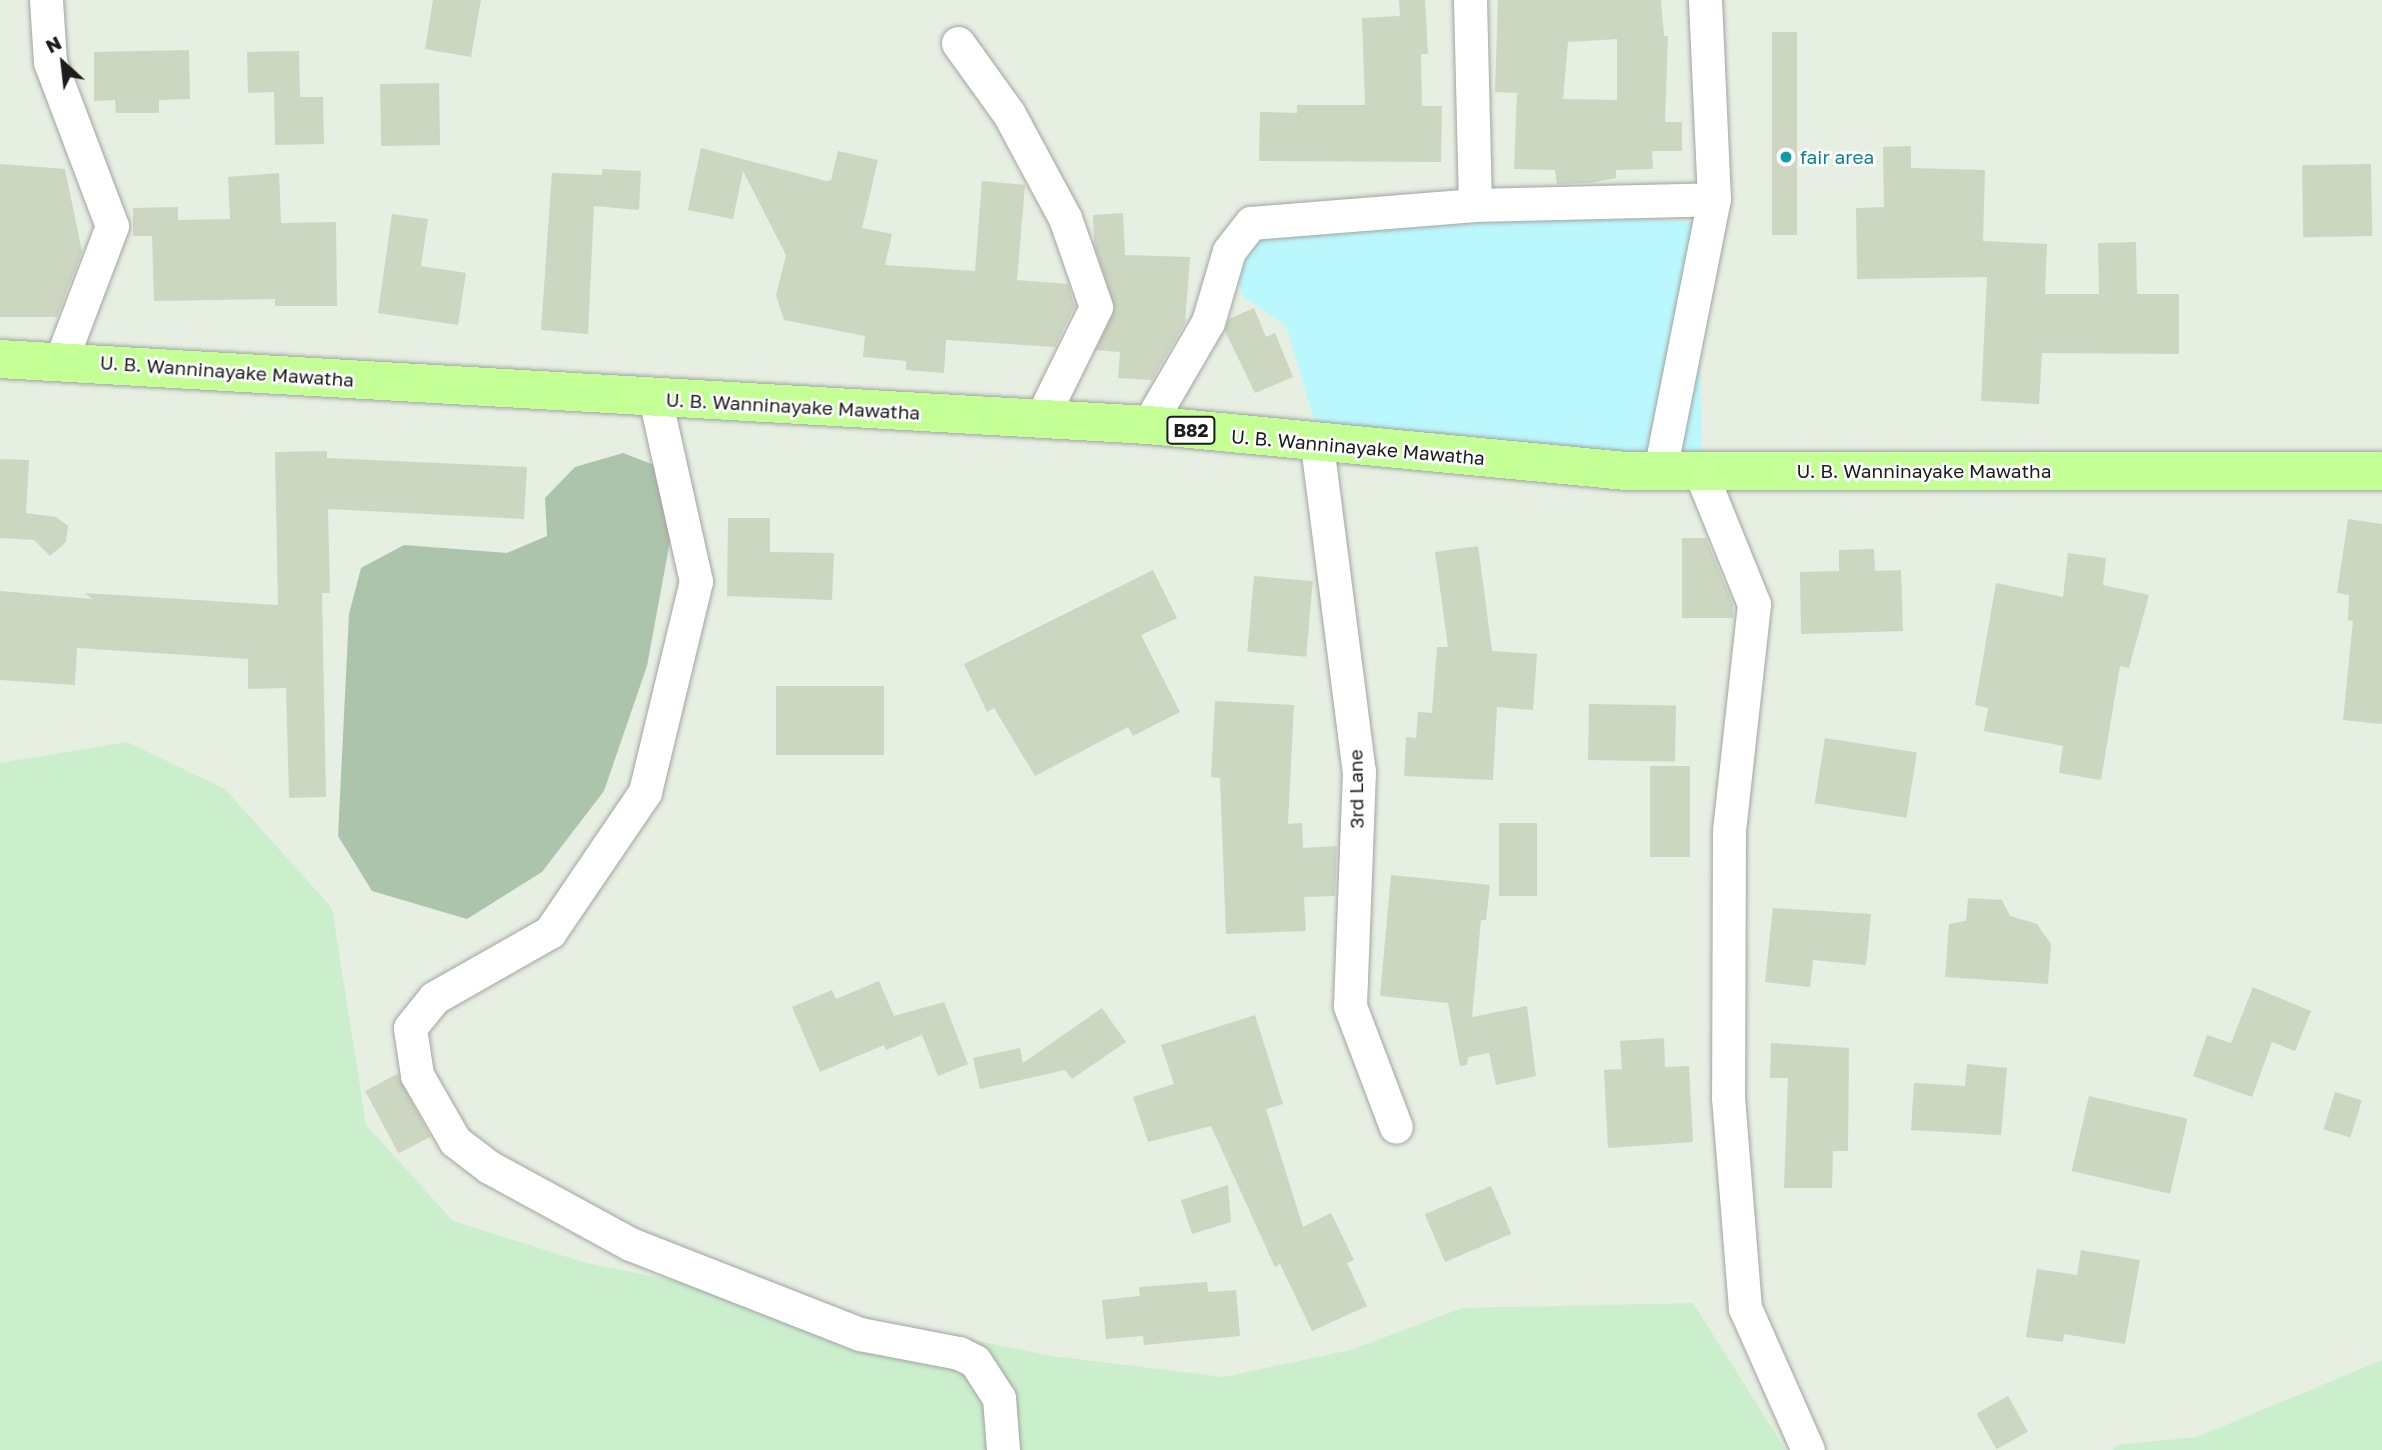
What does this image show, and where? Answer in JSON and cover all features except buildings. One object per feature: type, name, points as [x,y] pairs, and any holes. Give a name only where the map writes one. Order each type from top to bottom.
[{"type":"main road","name":"U. B. Wanninayake Mawatha","points":[[0,359],[61,360],[655,398],[1147,425],[1317,444],[1660,471],[2382,471]]},
{"type":"street","points":[[46,0],[50,62],[112,226],[61,360]]},
{"type":"street","points":[[1470,0],[1475,205]]},
{"type":"street","points":[[1660,471],[1714,200],[1705,0]]},
{"type":"street","points":[[958,43],[1009,114],[1065,218],[1096,307],[1040,421]]},
{"type":"street","points":[[1147,425],[1208,322],[1229,251],[1251,223],[1475,205],[1714,200]]},
{"type":"street","points":[[655,398],[696,581],[645,792],[550,932],[434,998],[410,1028],[417,1076],[455,1141],[489,1167],[630,1244],[860,1334],[959,1353],[975,1361],[999,1398],[1003,1450]]},
{"type":"street","name":"3rd Lane","points":[[1317,444],[1359,771],[1350,1006],[1396,1127]]},
{"type":"street","points":[[1700,471],[1754,604],[1729,831],[1728,1097],[1745,1308],[1808,1450]]},
{"type":"shaded area","points":[[1591,217],[1697,222],[1702,459],[1318,432],[1286,326],[1242,296],[1237,266],[1268,231],[1478,218]]},
{"type":"shaded area","points":[[623,453],[667,470],[673,525],[647,666],[604,791],[542,872],[467,919],[372,891],[338,836],[349,614],[361,568],[404,545],[507,553],[547,536],[545,498],[575,467]]},
{"type":"shaded area","points":[[127,742],[225,789],[332,908],[366,1125],[453,1221],[586,1263],[1053,1356],[1223,1377],[1351,1350],[1462,1308],[1693,1303],[1786,1450],[0,1450],[0,763]]},
{"type":"shaded area","points":[[2382,1360],[2382,1450],[2113,1450],[2116,1445],[2197,1437]]},
{"type":"place","name":"fair area","points":[[1786,157]]}]
